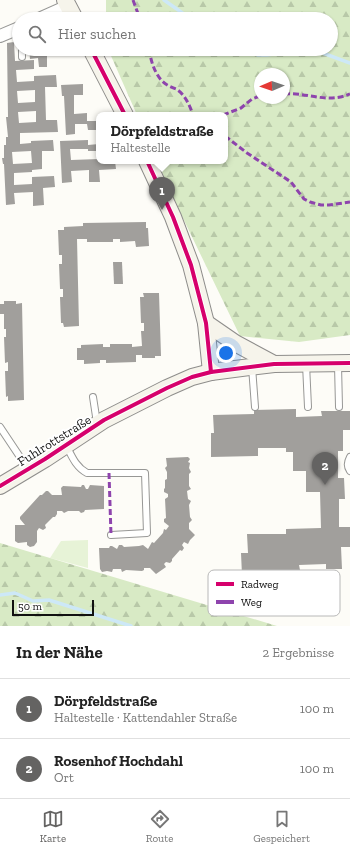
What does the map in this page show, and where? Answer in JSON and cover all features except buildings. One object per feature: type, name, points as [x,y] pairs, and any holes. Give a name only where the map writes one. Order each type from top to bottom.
[{"type":"street","points":[[58,12],[69,8]]},
{"type":"street","points":[[0,36],[12,32]]},
{"type":"street","points":[[94,56],[122,112]]},
{"type":"street","points":[[148,164],[173,217],[191,265],[206,323],[211,372]]},
{"type":"street","points":[[206,323],[235,343],[274,364]]},
{"type":"street","name":"Fuhlrottstraße","points":[[0,486],[135,403],[192,378],[211,372],[274,364],[344,363]]},
{"type":"lane","points":[[339,407],[344,363]]},
{"type":"lane","points":[[306,364],[308,407]]},
{"type":"lane","points":[[252,367],[255,407]]},
{"type":"lane","points":[[93,397],[98,425]]},
{"type":"lane","points":[[0,427],[28,469]]},
{"type":"lane","points":[[66,446],[74,461],[81,470],[87,473],[145,473],[147,533],[111,535]]},
{"type":"lane","points":[[350,457],[347,466],[350,471]]},
{"type":"green space","points":[[106,0],[350,0],[350,335],[299,342],[240,336],[158,164],[228,164],[228,112],[136,112],[111,56],[338,56],[338,12],[106,12]]},
{"type":"green space","points":[[88,540],[88,568],[50,558],[61,541]]},
{"type":"green space","points":[[0,543],[208,605],[208,616],[244,616],[277,626],[0,626]]},
{"type":"waterway","points":[[164,0],[181,12]]},
{"type":"waterway","points":[[331,56],[350,63]]},
{"type":"waterway","points":[[0,595],[15,593],[33,601],[49,600],[131,626]]},
{"type":"marked path","points":[[133,0],[137,12]]},
{"type":"marked path","points":[[151,56],[153,66],[159,78],[165,84],[176,89],[185,97],[192,112]]},
{"type":"marked path","points":[[290,94],[325,98],[341,97],[350,94]]},
{"type":"marked path","points":[[228,113],[241,108],[254,98]]},
{"type":"marked path","points":[[228,138],[247,153],[291,182],[304,199],[321,205],[350,202]]},
{"type":"marked path","points":[[109,473],[111,535]]},
{"type":"cycle path","points":[[95,56],[123,112]]},
{"type":"cycle path","points":[[148,164],[173,217],[191,265],[206,323],[211,372]]},
{"type":"cycle path","points":[[0,486],[45,459],[104,420],[192,377],[211,372],[274,364],[350,363]]},
{"type":"place","name":"Dörpfeldstraße","points":[[162,210]]},
{"type":"place","name":"Rosenhof Hochdahl","points":[[325,485]]}]
